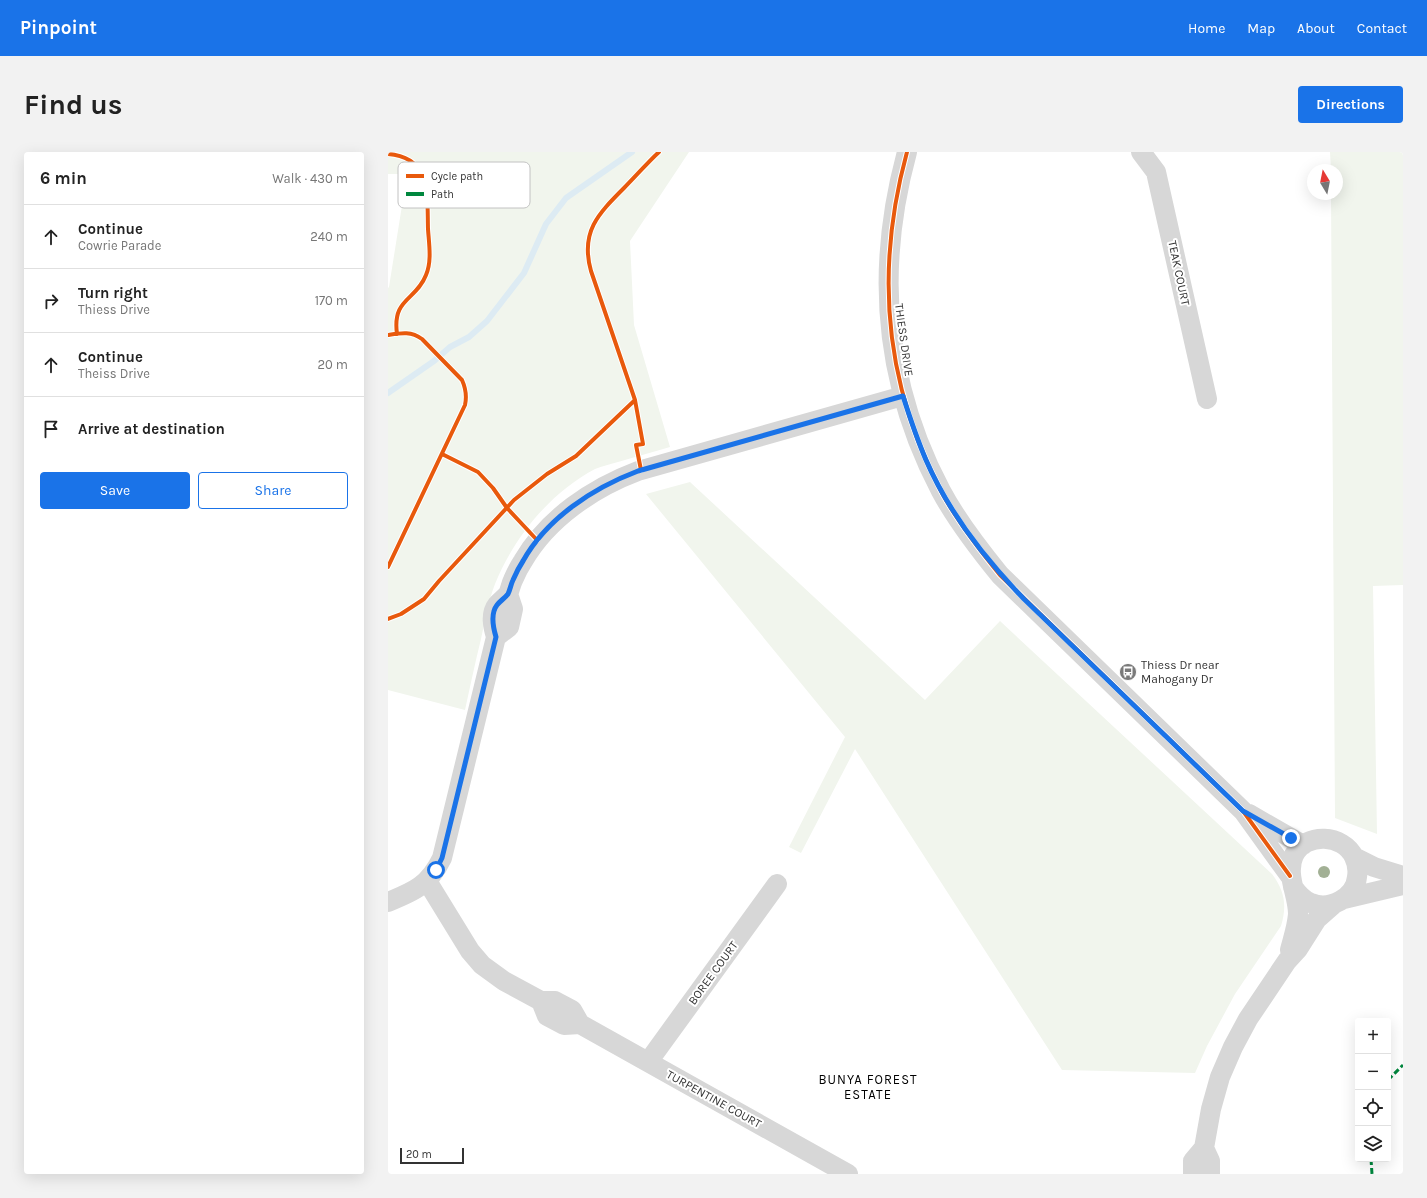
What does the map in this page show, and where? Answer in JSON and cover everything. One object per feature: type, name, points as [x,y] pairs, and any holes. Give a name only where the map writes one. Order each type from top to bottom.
[{"type":"street","name":"THIESS DRIVE","points":[[907,152],[898,187],[888,256],[888,292],[892,341],[903,396],[914,429],[941,491],[959,520],[992,564],[1024,599],[1243,811]]},
{"type":"street","name":"TEAK COURT","points":[[1141,152],[1156,172],[1207,399]]},
{"type":"street","points":[[388,902],[409,894],[427,881],[436,870],[442,858],[496,637],[492,624],[496,606],[508,594],[522,561],[532,546],[552,523],[582,499],[620,478],[640,470],[903,396]]},
{"type":"street","points":[[1243,811],[1303,845]]},
{"type":"street","points":[[1243,811],[1292,882],[1300,897],[1311,903],[1322,906],[1403,885]]},
{"type":"street","points":[[1193,1174],[1193,1161],[1204,1148],[1211,1109],[1220,1077],[1233,1047],[1248,1019],[1287,960],[1298,949],[1317,919],[1352,890],[1357,880],[1358,868],[1354,856],[1347,847],[1337,841],[1326,838],[1314,840],[1303,845],[1295,854],[1291,864],[1292,882],[1297,904],[1297,925],[1287,960]]},
{"type":"street","points":[[1354,856],[1374,867],[1403,876]]},
{"type":"street","name":"TURPENTINE COURT","points":[[427,881],[470,951],[482,965],[504,981],[541,1001],[547,1016],[564,1025],[580,1024],[848,1174]]},
{"type":"street","name":"BOREE COURT","points":[[648,1062],[778,884]]},
{"type":"street","points":[[1204,1148],[1210,1161],[1210,1174]]},
{"type":"shaded area","points":[[388,152],[689,152],[630,241],[634,325],[670,447],[595,469],[563,490],[535,518],[523,533],[512,550],[495,584],[487,612],[465,710],[388,690],[388,288],[402,208],[530,208],[530,162],[398,162],[398,174],[388,174]]},
{"type":"shaded area","points":[[1330,152],[1403,152],[1403,585],[1373,586],[1377,834],[1335,818],[1331,200],[1343,200],[1343,164],[1331,164]]},
{"type":"shaded area","points":[[690,482],[925,700],[1000,621],[1272,874],[1280,886],[1284,899],[1284,912],[1281,926],[1235,994],[1207,1046],[1195,1073],[1062,1070],[855,749],[801,853],[789,847],[845,737],[646,494]]},
{"type":"waterway","points":[[388,393],[434,361],[450,347],[469,337],[487,321],[524,273],[546,224],[566,198],[632,152]]},
{"type":"marked path","points":[[1391,1077],[1403,1065]]},
{"type":"marked path","points":[[1371,1162],[1372,1174]]},
{"type":"cycle path","points":[[635,400],[591,271],[588,257],[588,245],[590,234],[599,215],[659,152]]},
{"type":"cycle path","points":[[907,152],[897,196],[891,239],[889,282],[891,325],[897,367],[907,409],[922,450],[941,491],[968,534],[1000,575],[1243,811],[1290,876]]},
{"type":"cycle path","points":[[388,154],[402,157],[413,162]]},
{"type":"cycle path","points":[[397,334],[396,322],[401,306],[422,284],[428,270],[430,252],[428,208]]},
{"type":"cycle path","points":[[388,335],[402,333],[418,336],[422,339],[462,380],[466,396],[465,405],[388,567]]},
{"type":"cycle path","points":[[388,619],[401,614],[424,599],[514,500],[547,474],[576,456],[635,400],[643,444],[636,445],[641,470]]},
{"type":"cycle path","points":[[442,454],[478,472],[493,488],[507,508],[537,540]]},
{"type":"place","name":"Thiess Dr near Mahogany Dr","points":[[1128,672]]},
{"type":"district","name":"BUNYA FOREST ESTATE","points":[[868,1086]]},
{"type":"route","points":[[436,870],[442,858],[496,637],[492,624],[496,606],[508,594],[514,577],[532,546],[552,523],[582,499],[602,487],[638,471],[903,396],[926,461],[941,491],[959,520],[1000,575],[1243,811],[1291,838]]}]
